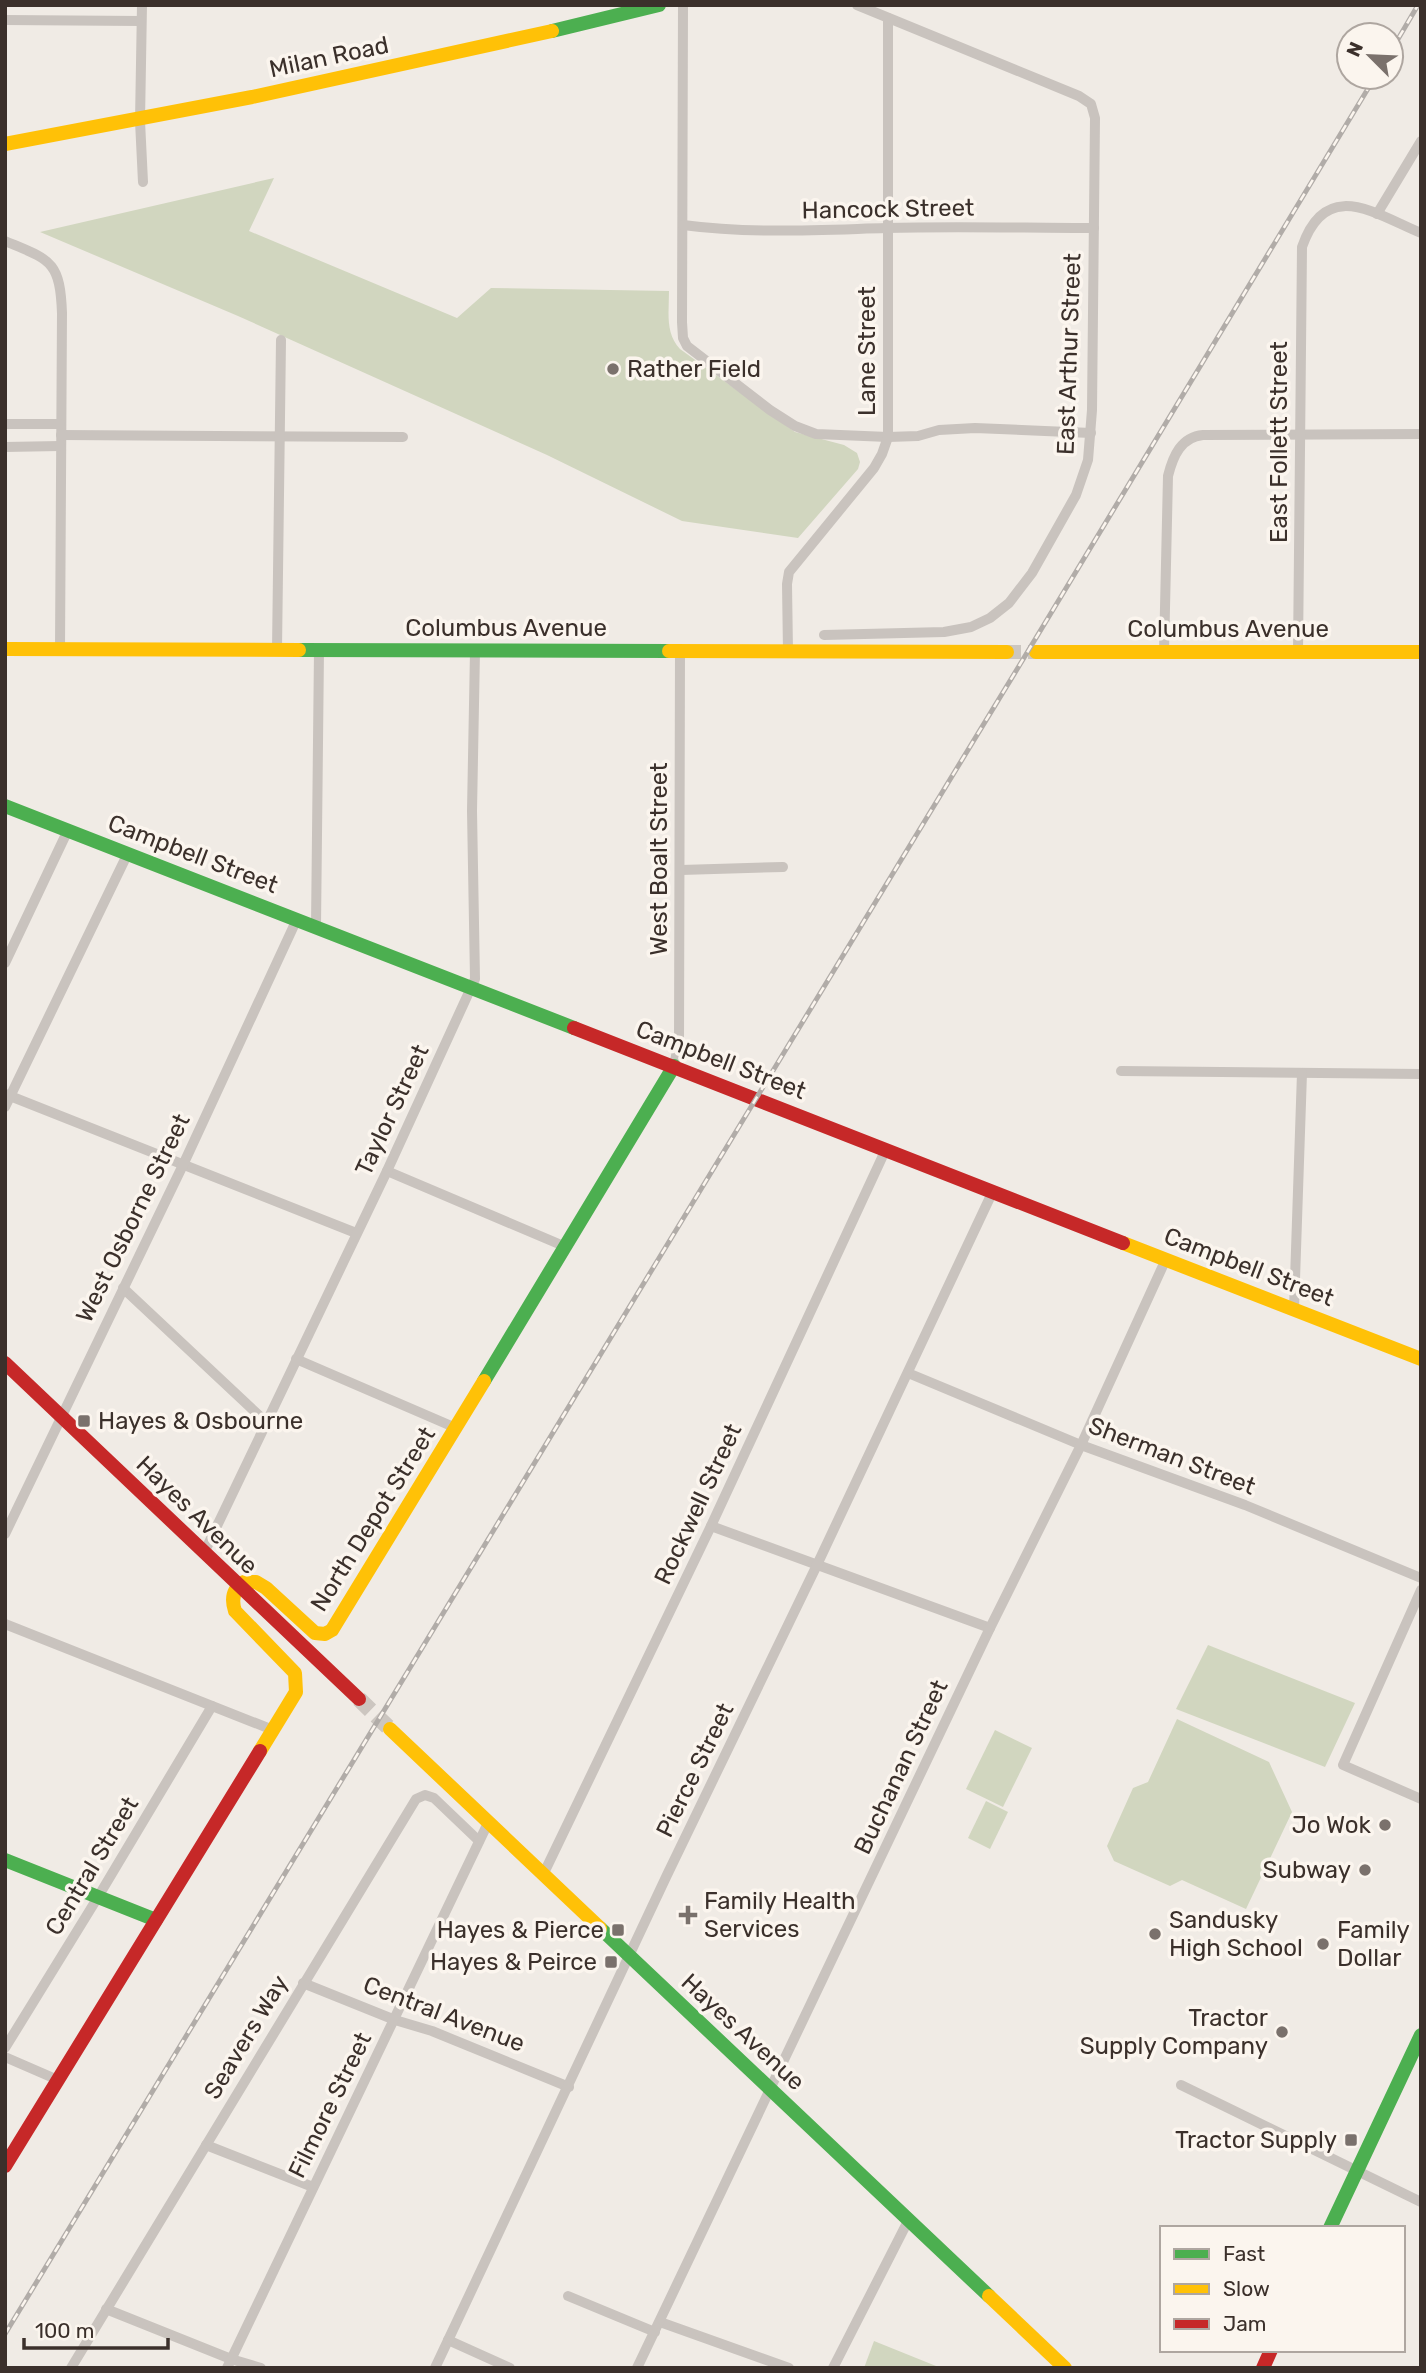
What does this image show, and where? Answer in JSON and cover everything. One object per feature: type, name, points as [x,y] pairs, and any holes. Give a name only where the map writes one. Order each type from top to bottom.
[{"type":"street","points":[[142,5],[140,121],[143,182]]},
{"type":"street","name":"Milan Road","points":[[5,144],[140,121],[493,46],[659,5]]},
{"type":"street","points":[[683,5],[682,322],[685,343],[770,410],[802,430],[836,436],[888,438],[918,436],[939,429],[975,428],[1091,433]]},
{"type":"street","points":[[857,5],[888,18]]},
{"type":"street","name":"East Arthur Street","points":[[824,635],[948,632],[971,627],[995,615],[1009,603],[1032,573],[1064,518],[1085,474],[1091,433],[1096,118],[1091,104],[1079,96],[888,18]]},
{"type":"street","name":"Lane Street","points":[[788,652],[789,572],[874,468],[888,438],[888,18]]},
{"type":"street","points":[[5,20],[141,21]]},
{"type":"street","points":[[1421,141],[1377,214],[1421,233]]},
{"type":"street","name":"East Follett Street","points":[[1298,653],[1300,255],[1308,233],[1322,215],[1335,207],[1352,205],[1377,214]]},
{"type":"street","name":"Hancock Street","points":[[683,225],[775,232],[888,228],[1094,228]]},
{"type":"street","points":[[5,241],[45,259],[52,265],[58,277],[61,300],[60,649]]},
{"type":"street","points":[[276,650],[281,340]]},
{"type":"street","points":[[5,424],[60,424]]},
{"type":"street","points":[[1164,652],[1167,488],[1170,470],[1181,445],[1191,437],[1203,435],[1421,434]]},
{"type":"street","points":[[5,447],[60,441],[280,436],[403,437]]},
{"type":"street","name":"Columbus Avenue","points":[[5,649],[1007,652]]},
{"type":"street","points":[[316,926],[319,650]]},
{"type":"street","name":"Taylor Street","points":[[204,1553],[387,1171],[475,979],[472,811],[475,651]]},
{"type":"street","name":"West Boalt Street","points":[[674,1066],[679,1041],[681,651]]},
{"type":"street","name":"Columbus Avenue","points":[[1036,652],[1421,652]]},
{"type":"street","name":"Campbell Street","points":[[5,806],[1421,1359]]},
{"type":"street","points":[[5,963],[68,830]]},
{"type":"street","points":[[5,1107],[8,1095],[128,853]]},
{"type":"street","points":[[681,870],[783,867]]},
{"type":"street","name":"West Osborne Street","points":[[5,1534],[183,1165],[297,919]]},
{"type":"street","name":"North Depot Street","points":[[237,1586],[248,1581],[260,1584],[312,1631],[318,1635],[328,1633],[456,1428],[674,1066]]},
{"type":"street","points":[[1121,1071],[1421,1074]]},
{"type":"street","points":[[1294,1309],[1302,1073]]},
{"type":"street","points":[[8,1095],[356,1233]]},
{"type":"street","name":"Rockwell Street","points":[[543,1875],[711,1527],[886,1149]]},
{"type":"street","points":[[387,1171],[566,1247]]},
{"type":"street","name":"Pierce Street","points":[[435,2368],[993,1191]]},
{"type":"street","name":"Buchanan Street","points":[[637,2368],[990,1628],[1081,1445],[1166,1259]]},
{"type":"street","points":[[123,1288],[266,1422]]},
{"type":"street","points":[[296,1359],[456,1428]]},
{"type":"street","name":"Hayes Avenue","points":[[5,1363],[359,1699]]},
{"type":"street","name":"Sherman Street","points":[[908,1373],[1081,1445],[1245,1505],[1421,1578]]},
{"type":"street","points":[[711,1527],[990,1628]]},
{"type":"street","points":[[5,2166],[296,1692],[293,1669],[235,1611],[232,1598],[237,1586]]},
{"type":"street","points":[[1421,1590],[1343,1765],[1421,1799]]},
{"type":"street","points":[[5,1624],[273,1730]]},
{"type":"street","name":"Central Street","points":[[5,2048],[99,1897],[212,1706]]},
{"type":"street","name":"Hayes Avenue","points":[[390,1729],[1065,2368]]},
{"type":"street","name":"Seavers Way","points":[[71,2368],[416,1799],[425,1795],[434,1798],[480,1841]]},
{"type":"street","name":"Filmore Street","points":[[229,2364],[488,1823]]},
{"type":"street","points":[[5,1860],[156,1920]]},
{"type":"street","name":"Central Avenue","points":[[303,1983],[395,2020],[432,2031],[569,2087]]},
{"type":"street","points":[[1331,2226],[1421,2035]]},
{"type":"street","points":[[5,2057],[58,2080]]},
{"type":"street","points":[[1181,2085],[1421,2203]]},
{"type":"street","points":[[206,2145],[313,2187]]},
{"type":"street","points":[[833,2368],[909,2219]]},
{"type":"street","points":[[568,2296],[789,2368]]},
{"type":"street","points":[[106,2309],[229,2364],[261,2368]]},
{"type":"street","points":[[448,2340],[510,2368]]},
{"type":"street","points":[[1263,2368],[1270,2352]]},
{"type":"green space","points":[[274,178],[249,231],[457,318],[491,288],[669,291],[670,329],[680,349],[795,432],[844,445],[857,453],[860,462],[858,469],[798,538],[682,521],[547,455],[238,316],[40,232]]},
{"type":"green space","points":[[1208,1645],[1355,1703],[1325,1767],[1176,1709]]},
{"type":"green space","points":[[1177,1719],[1269,1762],[1292,1812],[1246,1909],[1182,1880],[1170,1886],[1114,1861],[1107,1846],[1133,1788],[1148,1782]]},
{"type":"green space","points":[[995,1730],[1032,1748],[1003,1807],[966,1789]]},
{"type":"green space","points":[[986,1801],[1008,1812],[990,1849],[968,1838]]},
{"type":"green space","points":[[874,2341],[941,2368],[864,2368]]},
{"type":"tunnel","points":[[1007,652],[1036,652]]},
{"type":"tunnel","points":[[359,1699],[390,1729]]},
{"type":"railway","points":[[1405,27],[1418,5]]},
{"type":"railway","points":[[5,2334],[1367,91]]},
{"type":"traffic: fast","points":[[552,31],[659,5]]},
{"type":"traffic: fast","points":[[299,650],[669,651]]},
{"type":"traffic: fast","points":[[5,806],[574,1028]]},
{"type":"traffic: fast","points":[[484,1381],[674,1066]]},
{"type":"traffic: fast","points":[[5,1860],[156,1920]]},
{"type":"traffic: fast","points":[[600,1928],[989,2296]]},
{"type":"traffic: fast","points":[[1331,2226],[1421,2035]]},
{"type":"traffic: slow","points":[[5,144],[252,97],[552,31]]},
{"type":"traffic: slow","points":[[5,649],[299,650]]},
{"type":"traffic: slow","points":[[669,651],[1007,652]]},
{"type":"traffic: slow","points":[[1036,652],[1421,652]]},
{"type":"traffic: slow","points":[[1123,1243],[1421,1359]]},
{"type":"traffic: slow","points":[[260,1751],[296,1692],[295,1673],[235,1611],[235,1591],[244,1582],[256,1582],[315,1633],[325,1634],[332,1630],[484,1381]]},
{"type":"traffic: slow","points":[[390,1729],[600,1928]]},
{"type":"traffic: slow","points":[[989,2296],[1065,2368]]},
{"type":"traffic: jam","points":[[574,1028],[1123,1243]]},
{"type":"traffic: jam","points":[[5,1363],[359,1699]]},
{"type":"traffic: jam","points":[[5,2166],[260,1751]]},
{"type":"traffic: jam","points":[[1263,2368],[1270,2352]]},
{"type":"place","name":"Rather Field","points":[[613,369]]},
{"type":"place","name":"Hayes & Osbourne","points":[[84,1421]]},
{"type":"place","name":"Jo Wok","points":[[1385,1825]]},
{"type":"place","name":"Subway","points":[[1365,1870]]},
{"type":"place","name":"Family Health Services","points":[[688,1915]]},
{"type":"place","name":"Hayes & Pierce","points":[[618,1930]]},
{"type":"place","name":"Sandusky High School","points":[[1155,1934]]},
{"type":"place","name":"Family Dollar","points":[[1323,1944]]},
{"type":"place","name":"Hayes & Peirce","points":[[611,1962]]},
{"type":"place","name":"Tractor Supply Company","points":[[1282,2032]]},
{"type":"place","name":"Tractor Supply","points":[[1351,2140]]}]
